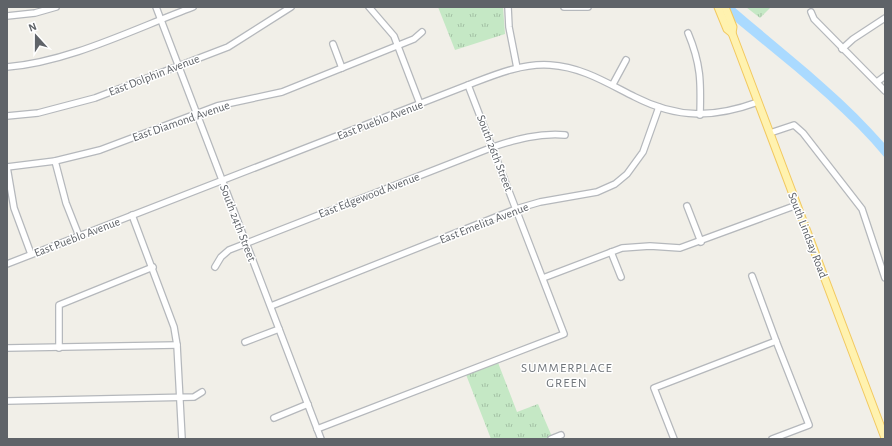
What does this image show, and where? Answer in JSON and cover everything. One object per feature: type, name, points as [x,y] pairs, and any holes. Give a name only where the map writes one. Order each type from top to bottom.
[{"type":"main road","name":"South Lindsay Road","points":[[721,9],[731,21],[733,27],[732,33]]},
{"type":"main road","name":"South Lindsay Road","points":[[721,9],[727,28],[732,33],[885,438]]},
{"type":"street","points":[[7,16],[35,13],[56,7]]},
{"type":"street","name":"South 24th Street","points":[[156,7],[321,439]]},
{"type":"street","points":[[7,67],[41,62],[71,54],[193,7]]},
{"type":"street","name":"East Dolphin Avenue","points":[[7,116],[38,113],[66,107],[95,98],[228,47],[291,7]]},
{"type":"street","points":[[508,7],[509,27],[517,68]]},
{"type":"street","points":[[564,7],[588,7]]},
{"type":"street","points":[[372,8],[394,36],[420,104]]},
{"type":"street","points":[[810,11],[814,19],[885,91]]},
{"type":"street","points":[[842,48],[885,18]]},
{"type":"street","name":"East Diamond Avenue","points":[[7,167],[55,161],[100,150],[217,106],[282,92],[414,39],[422,32]]},
{"type":"street","points":[[688,33],[695,50],[701,77],[700,115]]},
{"type":"street","points":[[333,44],[342,68]]},
{"type":"street","points":[[613,84],[626,60]]},
{"type":"street","name":"East Pueblo Avenue","points":[[7,264],[468,85],[517,68],[534,66],[562,66],[613,84],[635,97],[659,106],[680,112],[700,115],[728,112],[758,102]]},
{"type":"street","points":[[877,82],[885,76]]},
{"type":"street","name":"South 26th Street","points":[[317,429],[564,334],[468,85]]},
{"type":"street","name":"East Emelita Avenue","points":[[271,306],[516,209],[558,198],[597,192],[615,184],[627,174],[644,152],[659,106]]},
{"type":"street","points":[[770,133],[794,125],[803,133],[858,202],[885,278]]},
{"type":"street","name":"East Edgewood Avenue","points":[[215,267],[221,257],[229,250],[493,147],[525,137],[550,134],[565,135]]},
{"type":"street","points":[[55,161],[66,203],[79,236]]},
{"type":"street","points":[[7,167],[14,208],[31,254]]},
{"type":"street","points":[[543,278],[611,252],[634,246],[680,248],[701,242],[797,205]]},
{"type":"street","points":[[687,206],[701,242]]},
{"type":"street","points":[[132,216],[153,267],[171,317],[177,345],[182,439]]},
{"type":"street","points":[[611,252],[620,277]]},
{"type":"street","points":[[60,348],[59,305],[153,267]]},
{"type":"street","points":[[752,276],[809,425],[772,439]]},
{"type":"street","points":[[245,342],[279,329]]},
{"type":"street","points":[[674,439],[654,388],[776,341]]},
{"type":"street","points":[[7,348],[177,345]]},
{"type":"street","points":[[7,401],[194,397],[202,392]]},
{"type":"street","points":[[274,418],[308,404]]},
{"type":"street","points":[[551,439],[561,435]]},
{"type":"green space","points":[[438,7],[503,7],[505,34],[455,50]]},
{"type":"green space","points":[[746,7],[771,7],[760,18]]},
{"type":"green space","points":[[497,360],[517,412],[538,404],[553,439],[491,439],[465,372]]},
{"type":"water","points":[[718,7],[734,7],[793,56],[850,107],[885,144],[885,158],[867,137],[826,98]]},
{"type":"district","name":"SUMMERPLACE GREEN","points":[[567,374]]}]
